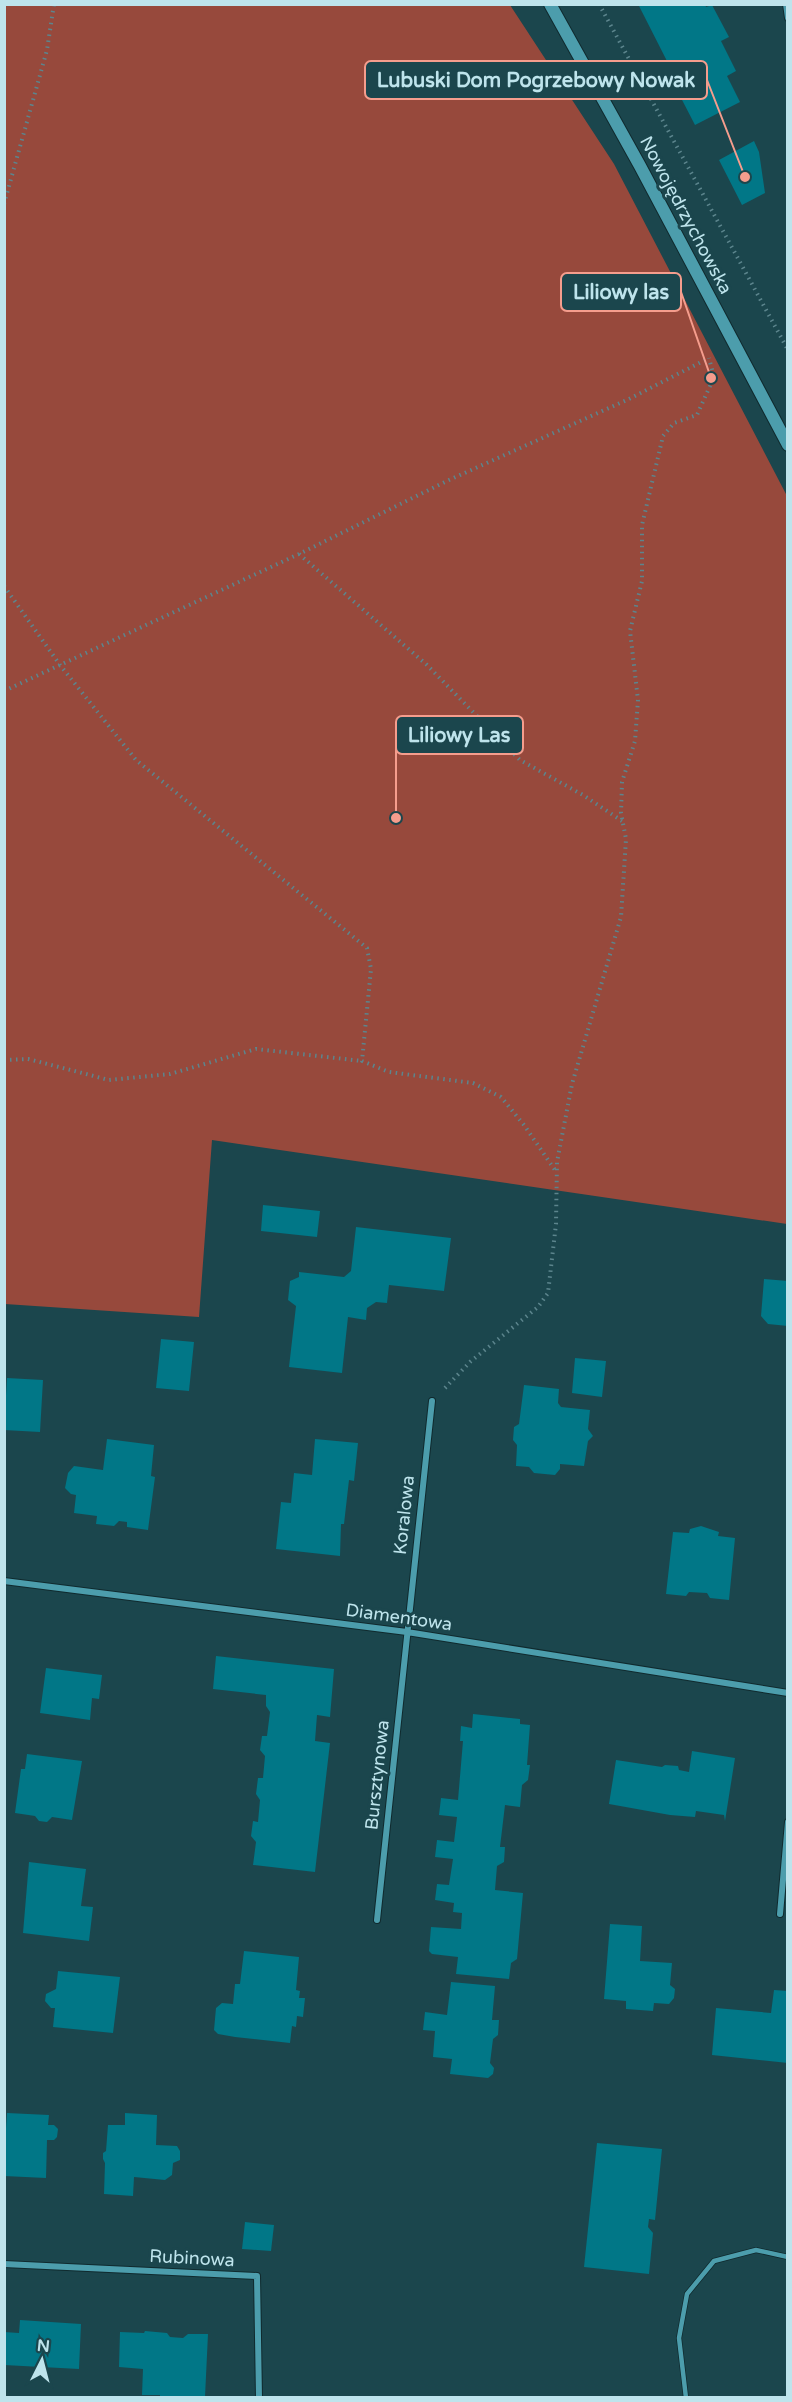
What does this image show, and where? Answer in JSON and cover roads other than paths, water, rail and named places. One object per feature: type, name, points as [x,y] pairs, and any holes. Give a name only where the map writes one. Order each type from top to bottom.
[{"type":"street","name":"Nowojędrzychowska","points":[[550,4],[788,445]]},
{"type":"street","points":[[786,4],[788,18]]},
{"type":"street","name":"Koralowa","points":[[407,1632],[432,1401]]},
{"type":"street","name":"Diamentowa","points":[[4,1581],[407,1632],[788,1693]]},
{"type":"street","name":"Bursztynowa","points":[[377,1920],[407,1632]]},
{"type":"street","points":[[780,1914],[788,1822]]},
{"type":"street","name":"Rubinowa","points":[[4,2264],[257,2276],[259,2397]]},
{"type":"lane","points":[[686,2397],[679,2338],[687,2294],[714,2261],[756,2250],[788,2257]]},
{"type":"place","name":"Lubuski Dom Pogrzebowy Nowak","points":[[745,177]]},
{"type":"place","name":"Liliowy las","points":[[711,378]]},
{"type":"place","name":"Liliowy Las","points":[[396,818]]}]
